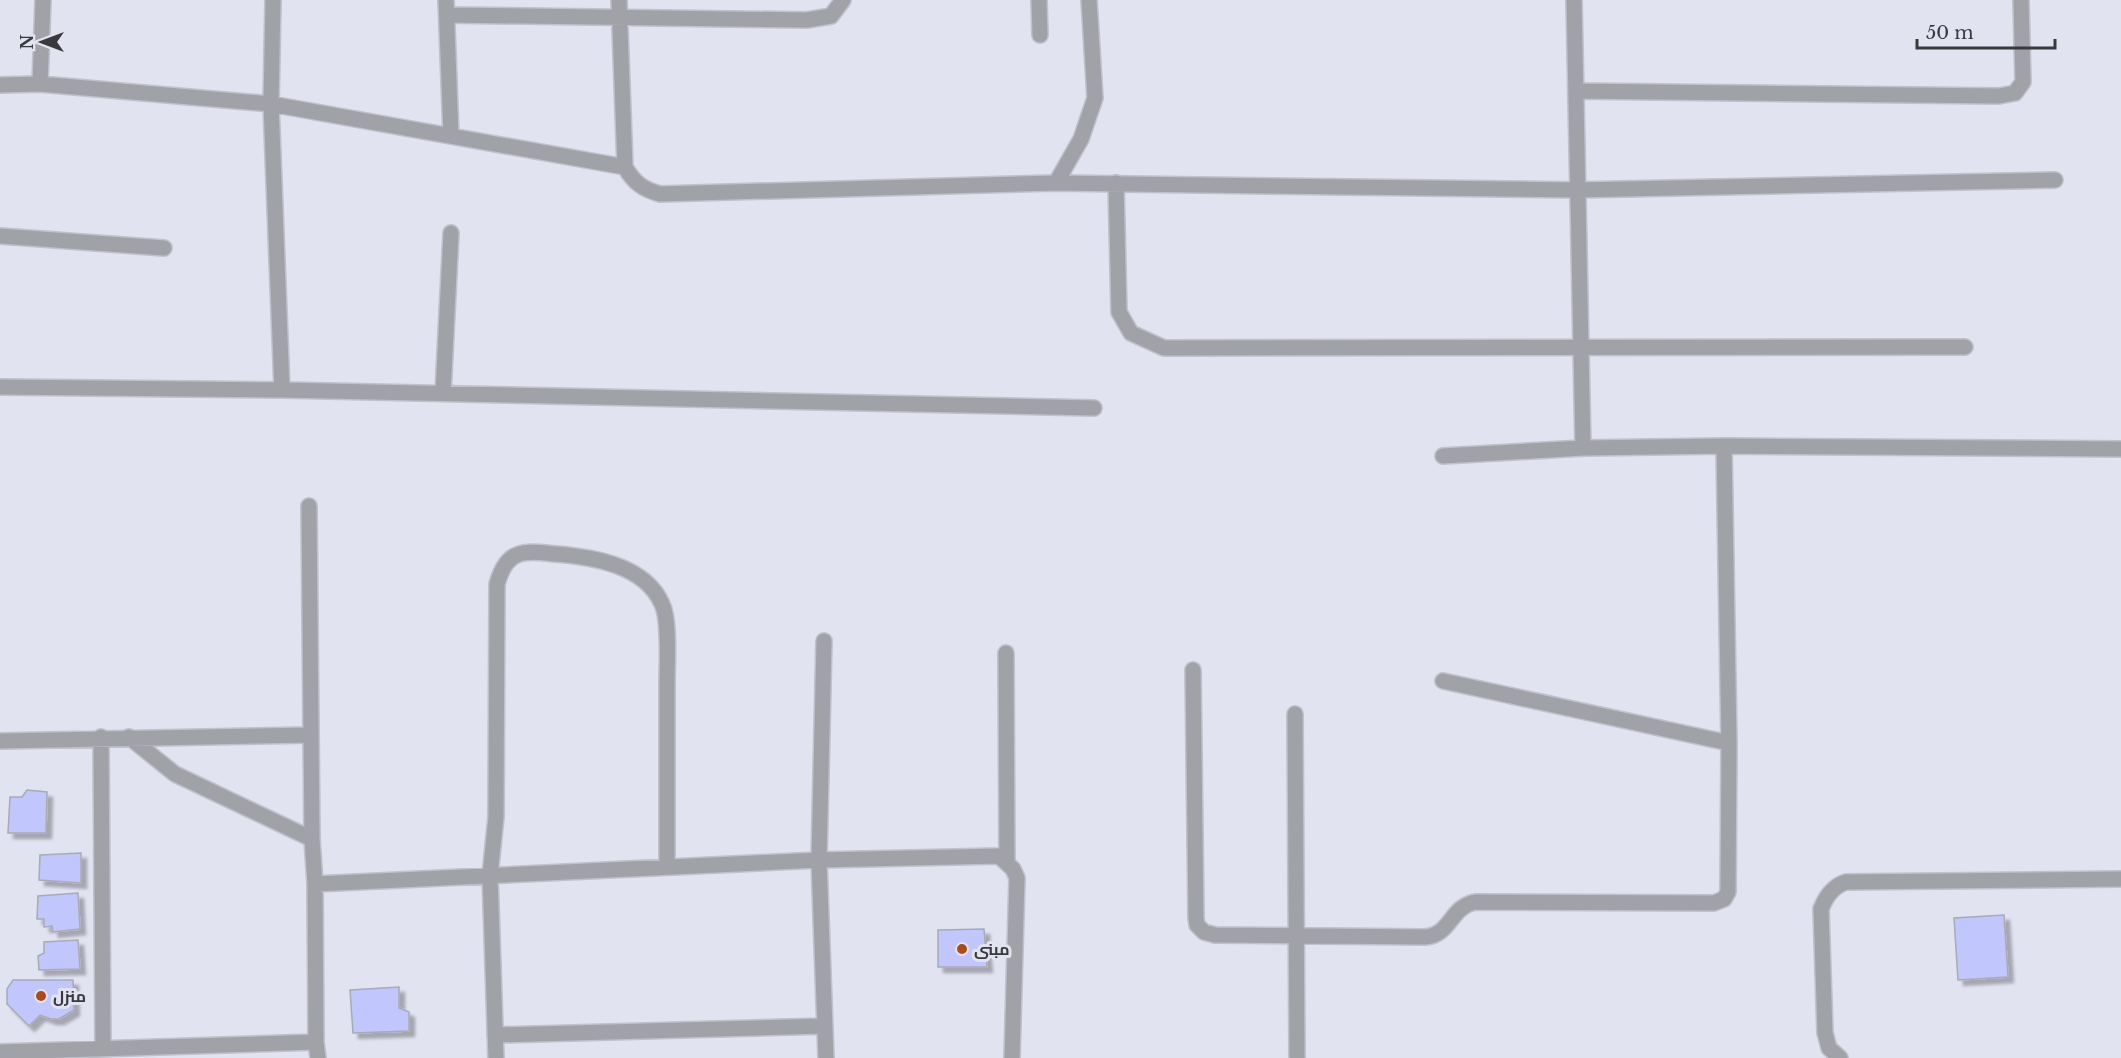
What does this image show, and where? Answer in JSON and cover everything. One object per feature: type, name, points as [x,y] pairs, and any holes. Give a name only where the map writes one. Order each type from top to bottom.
[{"type":"street","points":[[40,84],[43,0]]},
{"type":"street","points":[[273,0],[271,104],[282,390]]},
{"type":"street","points":[[619,0],[625,167],[632,180],[638,185],[660,194],[1056,183],[1576,190],[2055,180]]},
{"type":"street","points":[[451,136],[446,7],[621,18],[821,20],[831,16],[843,0]]},
{"type":"street","points":[[1039,0],[1040,35]]},
{"type":"street","points":[[1056,183],[1081,139],[1095,98],[1089,0]]},
{"type":"street","points":[[1574,0],[1576,190],[1584,448]]},
{"type":"street","points":[[1576,91],[1999,96],[2015,93],[2023,82],[2021,0]]},
{"type":"street","points":[[0,85],[40,84],[271,104],[625,167]]},
{"type":"street","points":[[1116,183],[1119,312],[1131,333],[1164,348],[1965,347]]},
{"type":"street","points":[[442,393],[450,233]]},
{"type":"street","points":[[0,236],[164,248]]},
{"type":"street","points":[[0,387],[442,393],[1094,408]]},
{"type":"street","points":[[1193,670],[1197,925],[1204,932],[1215,935],[1295,937],[1432,937],[1445,929],[1461,907],[1475,902],[1719,902],[1728,892],[1729,743],[1724,446]]},
{"type":"street","points":[[1443,456],[1584,448],[1724,446],[2121,449]]},
{"type":"street","points":[[309,506],[310,735],[318,1058]]},
{"type":"street","points":[[496,1058],[490,875],[496,817],[497,584],[502,568],[511,557],[526,552],[586,556],[615,565],[638,576],[663,604],[667,642],[667,867]]},
{"type":"street","points":[[824,641],[819,860],[826,1058]]},
{"type":"street","points":[[1006,653],[1007,861],[1017,878],[1012,1058]]},
{"type":"street","points":[[1443,681],[1729,743]]},
{"type":"street","points":[[1295,714],[1297,1058]]},
{"type":"street","points":[[0,741],[101,737],[310,735]]},
{"type":"street","points":[[101,737],[103,1048]]},
{"type":"street","points":[[129,737],[175,774],[312,839]]},
{"type":"street","points":[[315,884],[993,854],[1007,861]]},
{"type":"street","points":[[1840,1058],[1829,1048],[1825,1033],[1821,909],[1824,900],[1837,885],[1846,882],[2121,879]]},
{"type":"street","points":[[495,1035],[825,1026]]},
{"type":"street","points":[[0,1052],[316,1042]]},
{"type":"building","points":[[27,790],[47,792],[46,833],[8,833],[10,797],[22,797]]},
{"type":"building","points":[[81,853],[81,883],[39,880],[40,855]]},
{"type":"building","points":[[78,893],[80,929],[53,932],[52,926],[44,927],[44,919],[37,919],[38,896]]},
{"type":"building","points":[[2004,915],[2008,977],[1958,980],[1954,918]]},
{"type":"building","name":"مبنى","points":[[984,929],[987,967],[938,967],[938,930]]},
{"type":"building","name":"منزل","points":[[78,940],[80,969],[39,970],[38,956],[44,953],[44,942]]},
{"type":"building","name":"منزل","points":[[13,980],[73,980],[74,1010],[59,1019],[40,1015],[29,1026],[7,1004],[7,989]]},
{"type":"building","points":[[399,987],[399,1008],[409,1012],[409,1031],[353,1033],[350,990]]},
{"type":"place","name":"مبنى","points":[[962,949]]},
{"type":"place","name":"منزل","points":[[41,996]]}]
